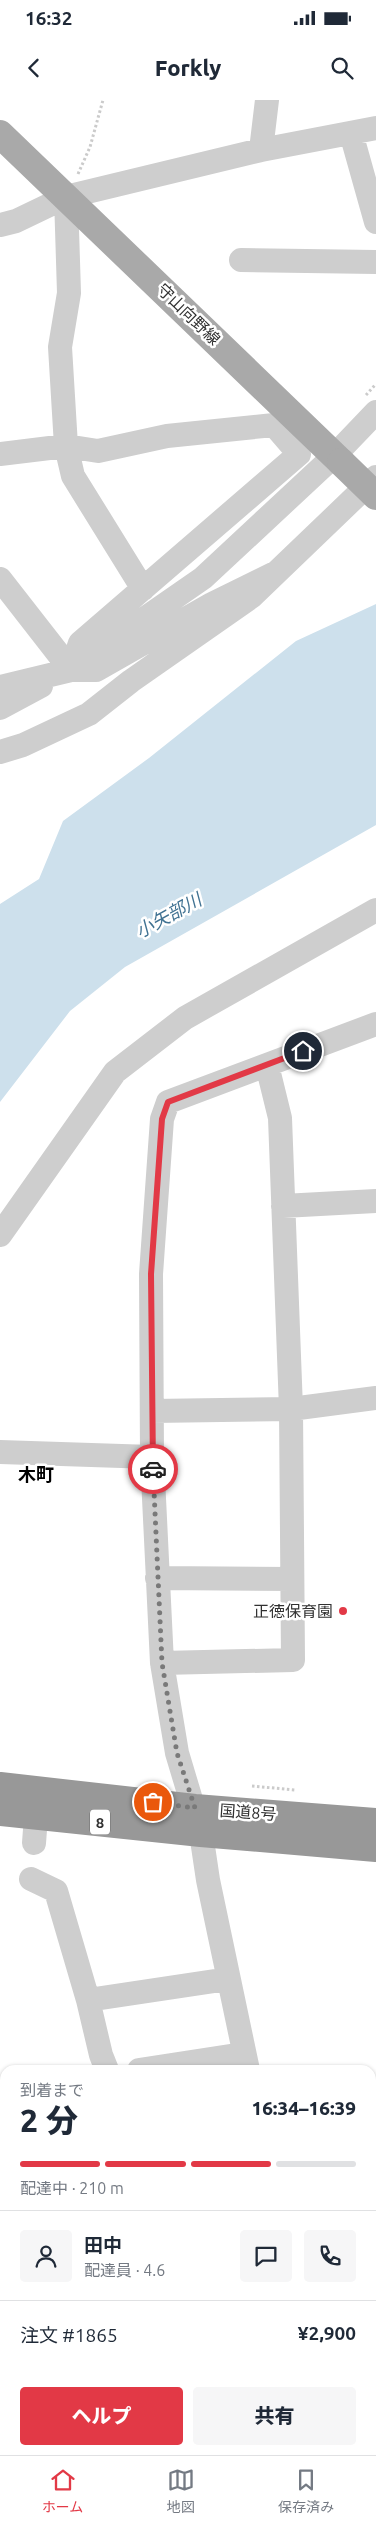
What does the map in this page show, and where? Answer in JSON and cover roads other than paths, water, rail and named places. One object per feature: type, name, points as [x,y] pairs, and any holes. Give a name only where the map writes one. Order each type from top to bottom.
[{"type":"highway","name":"国道8号","points":[[0,1786],[198,1821],[376,1848]]},
{"type":"highway","name":"国道8号","points":[[0,1812],[36,1816],[198,1821],[376,1822]]},
{"type":"main road","name":"守山向野線","points":[[0,134],[376,496]]},
{"type":"street","points":[[261,150],[267,100]]},
{"type":"street","points":[[0,225],[16,221],[66,197],[261,150],[376,128]]},
{"type":"street","points":[[351,133],[376,222]]},
{"type":"street","points":[[66,197],[69,293],[60,347],[66,446],[73,476],[143,589]]},
{"type":"street","points":[[241,260],[376,262]]},
{"type":"street","points":[[0,708],[70,670],[203,578],[337,459],[376,412]]},
{"type":"street","points":[[0,454],[66,446],[98,450],[167,436],[274,426],[299,454],[80,643],[70,670]]},
{"type":"street","points":[[0,752],[23,745],[90,714],[131,682],[251,598],[376,477]]},
{"type":"street","points":[[0,687],[70,670],[96,670],[212,604],[277,572]]},
{"type":"street","points":[[0,579],[70,670]]},
{"type":"street","points":[[0,1235],[115,1072],[185,1018],[376,910]]},
{"type":"street","points":[[205,2065],[245,2062],[198,1821],[177,1753],[162,1663],[152,1457],[151,1274],[162,1119],[168,1102],[376,1024]]},
{"type":"street","points":[[162,1663],[293,1660],[291,1409],[280,1118],[267,1065]]},
{"type":"street","points":[[283,1206],[376,1201]]},
{"type":"street","points":[[152,1411],[291,1409],[376,1398]]},
{"type":"street","points":[[0,1452],[152,1457]]},
{"type":"street","points":[[157,1578],[292,1579]]},
{"type":"street","points":[[34,1843],[36,1816]]},
{"type":"street","points":[[31,1879],[56,1891],[102,1995],[101,2055],[105,2065]]},
{"type":"street","points":[[102,1995],[228,1979]]},
{"type":"water","name":"小矢部川","points":[[376,604],[376,825],[125,967],[70,1011],[0,1102],[0,904],[39,879],[63,821],[149,758],[296,641]]},
{"type":"place","name":"正徳保育園","points":[[343,1611]]},
{"type":"district","name":"木町","points":[[36,1474]]}]
